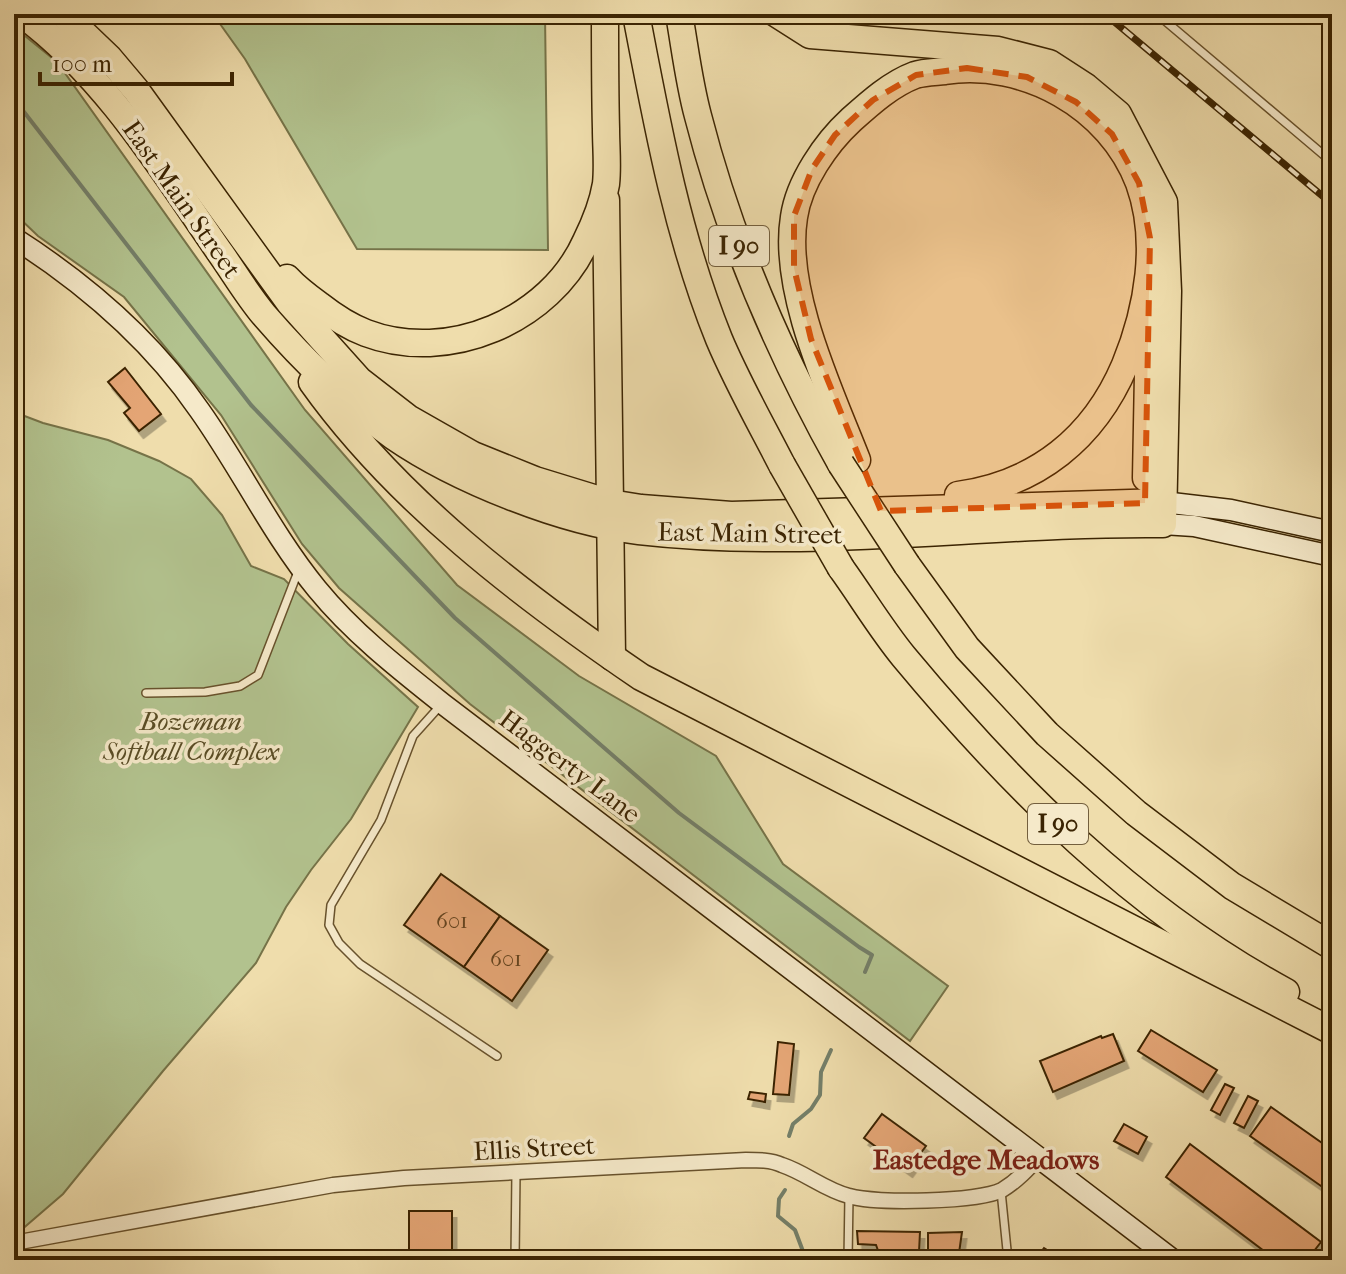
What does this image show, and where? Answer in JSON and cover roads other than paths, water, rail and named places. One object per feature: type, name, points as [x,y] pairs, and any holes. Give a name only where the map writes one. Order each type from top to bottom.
[{"type":"highway","name":"East Main Street","points":[[22,14],[61,46],[116,107],[263,314],[344,396],[395,437],[463,475],[576,518],[641,508],[731,515],[840,512],[1154,513]]},
{"type":"highway","name":"East Main Street","points":[[63,14],[109,58],[289,302],[359,380],[408,418],[473,455],[610,515],[730,538],[1154,513]]},
{"type":"highway","points":[[605,14],[612,657]]},
{"type":"highway","name":"I 90","points":[[636,14],[683,236],[720,340],[782,465],[841,568],[903,655],[1004,771],[1072,838],[1157,910],[1270,983],[1332,1017]]},
{"type":"highway","name":"I 90","points":[[679,14],[697,115],[734,234],[807,403],[849,462],[907,565],[967,648],[1058,744],[1136,813],[1232,886],[1332,946]]},
{"type":"highway","points":[[777,14],[810,35],[998,50],[1049,63],[1086,87],[1118,114],[1164,202],[1168,291],[1154,513]]},
{"type":"highway","points":[[849,462],[811,339],[794,268],[794,216],[812,169],[835,135],[873,100],[916,75],[967,68],[1027,77],[1076,102],[1112,134],[1139,183],[1150,238],[1154,513]]},
{"type":"highway","points":[[165,130],[296,288],[332,314],[367,333],[400,340],[444,342],[483,334],[522,316],[551,290],[575,262],[586,242],[606,185]]},
{"type":"highway","points":[[840,512],[990,491],[1040,468],[1080,437],[1112,396],[1132,348],[1146,299],[1150,238]]},
{"type":"highway","points":[[263,314],[331,409],[386,473],[561,621],[612,657],[687,703],[1332,1031]]},
{"type":"street","name":"Haggerty Lane","points":[[14,238],[88,290],[160,360],[201,412],[300,567],[362,636],[443,704],[1173,1260]]},
{"type":"street","points":[[1154,513],[1231,510],[1332,532]]},
{"type":"street","points":[[1154,513],[1205,528],[1332,556]]},
{"type":"street","name":"Ellis Street","points":[[14,1243],[333,1185],[516,1172],[765,1160],[783,1165],[849,1196],[865,1199],[977,1198],[1001,1190],[1020,1178],[1039,1157]]},
{"type":"lane","points":[[1157,14],[1332,162]]},
{"type":"lane","points":[[146,693],[205,692],[240,686],[258,675],[300,567]]},
{"type":"lane","points":[[443,704],[413,736],[381,820],[335,896],[328,915],[329,925],[339,943],[360,964],[497,1056]]},
{"type":"lane","points":[[515,1260],[516,1172]]},
{"type":"lane","points":[[1001,1190],[1008,1260]]},
{"type":"lane","points":[[848,1260],[849,1196]]},
{"type":"waterway","points":[[14,99],[251,405],[455,618],[679,813],[872,955],[865,972]]},
{"type":"waterway","points":[[789,1136],[793,1124],[811,1109],[820,1095],[821,1072],[831,1050]]},
{"type":"waterway","points":[[785,1190],[779,1199],[778,1216],[795,1230],[804,1254],[802,1260]]},
{"type":"railway","points":[[1105,14],[1332,204]]},
{"type":"district","name":"Eastedge Meadows","points":[[986,1159]]},
{"type":"park label","name":"Bozeman Softball Complex","points":[[191,736]]}]
